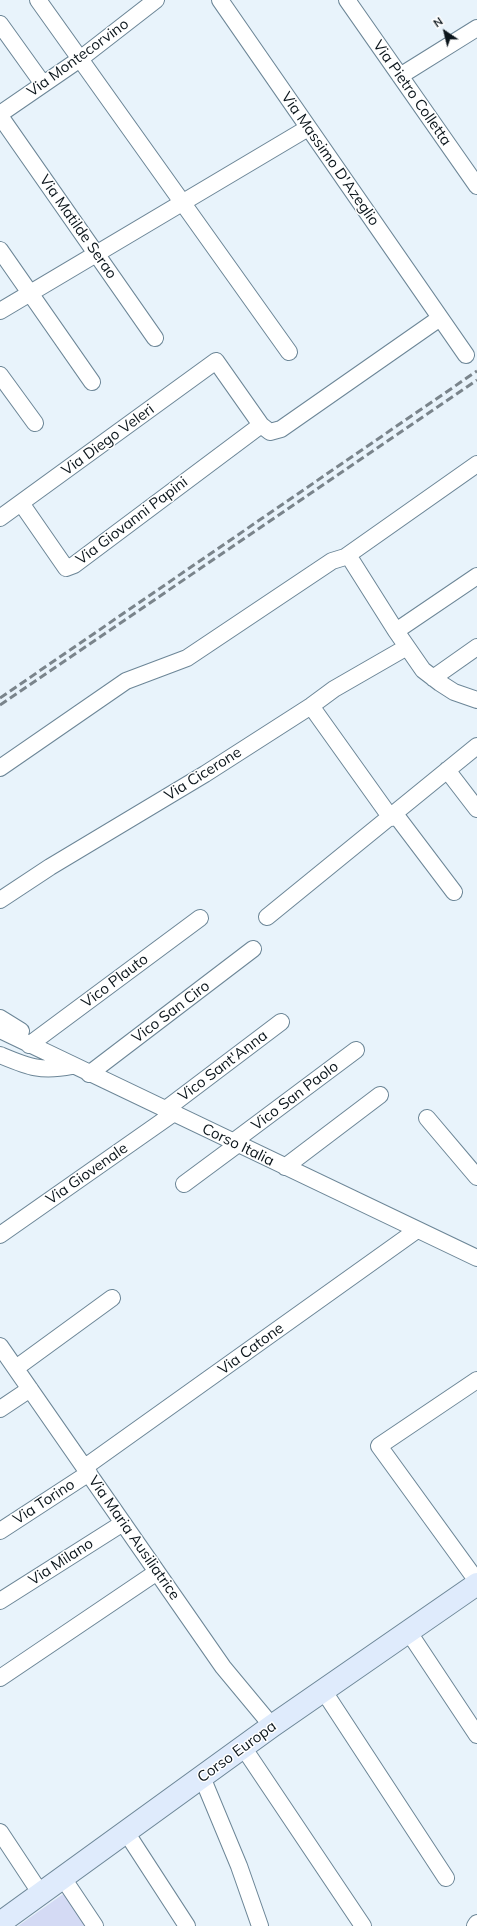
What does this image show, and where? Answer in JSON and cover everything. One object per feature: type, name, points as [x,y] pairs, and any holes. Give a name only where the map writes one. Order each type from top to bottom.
[{"type":"street","points":[[38,0],[289,352]]},
{"type":"street","name":"Via Massimo D'Azeglio","points":[[220,0],[466,355]]},
{"type":"street","name":"Via Pietro Colletta","points":[[348,0],[477,186]]},
{"type":"street","name":"Via Montecorvino","points":[[0,115],[80,59],[145,3]]},
{"type":"street","points":[[0,24],[43,84]]},
{"type":"street","points":[[400,76],[477,28]]},
{"type":"street","name":"Via Matilde Serao","points":[[0,115],[155,338]]},
{"type":"street","points":[[0,311],[97,255],[308,128]]},
{"type":"street","points":[[0,250],[92,382]]},
{"type":"street","points":[[266,429],[281,429],[440,318]]},
{"type":"street","name":"Via Diego Veleri","points":[[0,518],[216,361],[266,429]]},
{"type":"street","points":[[0,375],[35,423]]},
{"type":"street","name":"Via Giovanni Papini","points":[[21,503],[66,568],[74,565],[266,429]]},
{"type":"street","points":[[0,768],[126,681],[187,658],[332,561],[348,555],[477,464]]},
{"type":"street","points":[[348,555],[396,631],[423,670],[454,692],[477,700]]},
{"type":"street","points":[[396,631],[477,576]]},
{"type":"street","name":"Via Cicerone","points":[[0,900],[205,774],[311,706],[334,689],[407,647]]},
{"type":"street","points":[[433,678],[477,647]]},
{"type":"street","points":[[311,706],[393,816],[454,892]]},
{"type":"street","points":[[267,916],[393,816],[477,746]]},
{"type":"street","points":[[447,770],[477,809]]},
{"type":"street","name":"Vico Plauto","points":[[27,1044],[200,918]]},
{"type":"street","name":"Vico San Ciro","points":[[89,1074],[253,949]]},
{"type":"street","points":[[0,1018],[21,1031],[27,1044]]},
{"type":"street","name":"Vico Sant'Anna","points":[[170,1111],[281,1022]]},
{"type":"street","name":"Corso Italia","points":[[0,1030],[72,1066],[170,1111],[477,1258]]},
{"type":"street","name":"Vico San Paolo","points":[[184,1184],[356,1050]]},
{"type":"street","points":[[0,1055],[27,1066],[52,1070],[72,1066]]},
{"type":"street","points":[[285,1167],[380,1095]]},
{"type":"street","name":"Via Giovenale","points":[[0,1235],[170,1111]]},
{"type":"street","points":[[427,1118],[474,1167]]},
{"type":"street","name":"Via Catone","points":[[87,1470],[417,1230]]},
{"type":"street","points":[[16,1368],[112,1298]]},
{"type":"street","name":"Via Maria Ausiliatrice","points":[[0,1346],[224,1667],[272,1726]]},
{"type":"street","points":[[477,1380],[379,1446],[477,1581]]},
{"type":"street","points":[[0,1409],[30,1389]]},
{"type":"street","name":"Via Torino","points":[[0,1531],[87,1470]]},
{"type":"street","name":"Via Milano","points":[[0,1601],[123,1523]]},
{"type":"street","points":[[0,1678],[157,1572]]},
{"type":"street","name":"Corso Europa","points":[[0,1923],[272,1726],[477,1584]]},
{"type":"street","points":[[408,1631],[477,1735]]},
{"type":"street","points":[[323,1690],[446,1878]]},
{"type":"street","points":[[243,1747],[363,1926]]},
{"type":"street","points":[[202,1777],[239,1866],[260,1926]]},
{"type":"street","points":[[0,1832],[41,1894]]},
{"type":"street","points":[[126,1832],[187,1926]]},
{"type":"street","points":[[63,1878],[95,1926]]},
{"type":"shaded area","points":[[66,1892],[88,1926],[18,1926]]},
{"type":"railway","points":[[0,698],[477,371]]},
{"type":"railway","points":[[0,705],[477,380]]}]
